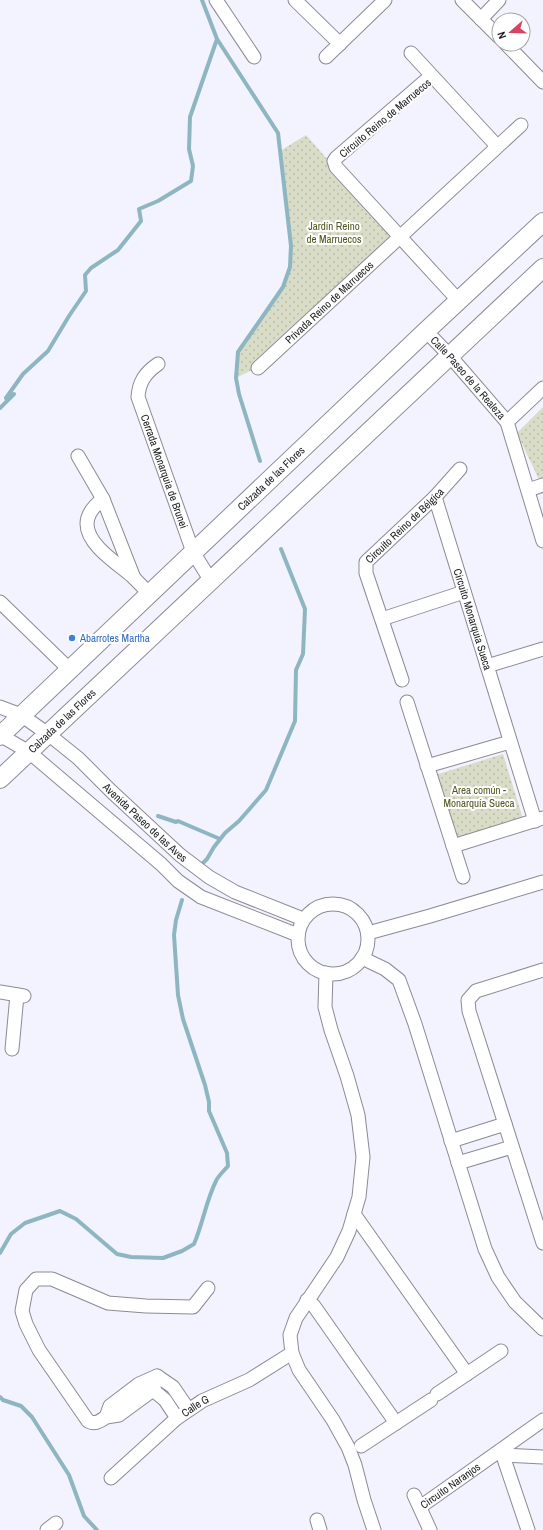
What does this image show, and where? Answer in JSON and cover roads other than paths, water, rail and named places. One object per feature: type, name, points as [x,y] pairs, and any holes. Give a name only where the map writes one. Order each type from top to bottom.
[{"type":"street","points":[[216,0],[254,57]]},
{"type":"street","points":[[295,0],[340,44]]},
{"type":"street","points":[[326,57],[384,0]]},
{"type":"street","points":[[462,0],[491,29]]},
{"type":"street","points":[[481,19],[499,0]]},
{"type":"street","points":[[514,52],[543,82]]},
{"type":"street","points":[[411,53],[431,76]]},
{"type":"street","name":"Circuito Reino de Marruecos","points":[[458,300],[336,167],[334,161],[431,76],[496,146]]},
{"type":"street","points":[[400,236],[520,125]]},
{"type":"street","name":"Calzada de las Flores","points":[[0,736],[426,330],[543,222]]},
{"type":"street","name":"Privada Reino de Marruecos","points":[[258,368],[400,236]]},
{"type":"street","name":"Calzada de las Flores","points":[[0,779],[543,268]]},
{"type":"street","name":"Calle Paseo de la Realeza","points":[[426,330],[507,422],[543,541]]},
{"type":"street","name":"Cerrada Monarquia de Brunei","points":[[158,364],[142,378],[138,388],[138,397],[194,552],[211,581]]},
{"type":"street","points":[[507,422],[543,388]]},
{"type":"street","points":[[78,456],[103,498],[134,578]]},
{"type":"street","name":"Circuito Reino de Bélgica","points":[[382,619],[366,573],[366,562],[435,497],[460,469]]},
{"type":"street","points":[[528,490],[543,485]]},
{"type":"street","name":"Circuito Monarquia Sueca","points":[[435,497],[510,742],[539,820],[453,846]]},
{"type":"street","points":[[103,498],[89,513],[87,524],[90,536],[98,548],[134,578],[149,594]]},
{"type":"street","points":[[402,680],[382,619],[464,592]]},
{"type":"street","points":[[0,602],[70,670]]},
{"type":"street","points":[[487,666],[543,649]]},
{"type":"street","points":[[407,702],[463,877]]},
{"type":"street","name":"Avenida Paseo de las Aves","points":[[0,707],[21,715],[78,758],[111,791],[208,877],[228,888],[303,919]]},
{"type":"street","name":"Avenida Paseo de las Aves","points":[[0,736],[29,752],[161,864],[178,881],[201,896],[298,935]]},
{"type":"street","points":[[427,766],[510,742]]},
{"type":"street","points":[[161,864],[176,850]]},
{"type":"street","points":[[368,933],[543,882]]},
{"type":"street","points":[[323,904],[340,904],[348,907],[358,914],[368,933],[368,942],[362,958],[357,964],[342,973],[326,973],[317,970],[305,960],[300,952],[298,935],[303,919],[315,908],[323,904]]},
{"type":"street","points":[[362,958],[385,969],[399,980],[415,1024],[485,1249],[498,1277],[515,1302],[543,1329]]},
{"type":"street","points":[[543,972],[476,991],[468,1000],[469,1011],[543,1243]]},
{"type":"street","points":[[326,973],[325,1007],[358,1115],[363,1157],[360,1197],[349,1231],[337,1257],[296,1318],[290,1334],[292,1353],[299,1370],[333,1420],[356,1465],[364,1500],[374,1530]]},
{"type":"street","points":[[0,992],[21,996],[12,1049]]},
{"type":"street","points":[[451,1141],[505,1124]]},
{"type":"street","points":[[458,1163],[512,1147]]},
{"type":"street","points":[[354,1214],[467,1374]]},
{"type":"street","points":[[157,1376],[153,1390],[119,1415],[106,1417],[97,1423],[92,1424],[88,1421],[40,1350],[26,1324],[22,1311],[26,1290],[36,1279],[52,1279],[108,1303],[174,1308],[193,1307],[208,1288]]},
{"type":"street","points":[[307,1300],[314,1306],[396,1423]]},
{"type":"street","points":[[361,1446],[501,1351]]},
{"type":"street","name":"Calle G","points":[[111,1478],[188,1409],[202,1401],[249,1380],[292,1353]]},
{"type":"street","points":[[106,1417],[110,1406],[139,1384],[157,1376]]},
{"type":"street","points":[[157,1376],[173,1387],[188,1409]]},
{"type":"street","points":[[153,1390],[165,1400],[177,1418]]},
{"type":"street","name":"Circuito Naranjos","points":[[430,1530],[420,1507],[502,1452],[543,1420]]},
{"type":"street","points":[[528,1530],[502,1452],[543,1458]]},
{"type":"street","points":[[414,1495],[420,1507]]},
{"type":"waterway","points":[[202,0],[217,39],[278,133],[291,246],[290,267],[283,287],[238,352],[236,378],[239,394],[260,461]]},
{"type":"waterway","points":[[0,408],[14,394],[6,398],[23,374],[48,351],[86,291],[85,275],[91,268],[118,250],[141,221],[139,209],[158,201],[191,181],[193,166],[189,149],[190,117],[217,39]]},
{"type":"waterway","points":[[200,866],[207,859],[225,833],[239,821],[266,790],[295,721],[296,670],[303,654],[305,609],[281,549]]},
{"type":"waterway","points":[[158,816],[176,822],[178,821],[220,839]]},
{"type":"waterway","points":[[0,1253],[11,1234],[25,1223],[60,1211],[76,1219],[117,1254],[131,1257],[163,1258],[182,1251],[194,1244],[207,1204],[218,1177],[228,1166],[227,1153],[209,1111],[209,1102],[205,1085],[183,1019],[178,995],[174,935],[176,920],[182,900]]},
{"type":"waterway","points":[[0,1397],[3,1400],[21,1406],[32,1417],[69,1475],[84,1516],[97,1530]]},
{"type":"place","name":"Abarrotes Martha","points":[[72,638]]},
{"type":"park label","name":"Jardín Reino de Marruecos","points":[[334,232]]},
{"type":"park label","name":"Area común - Monarquía Sueca","points":[[479,796]]}]
